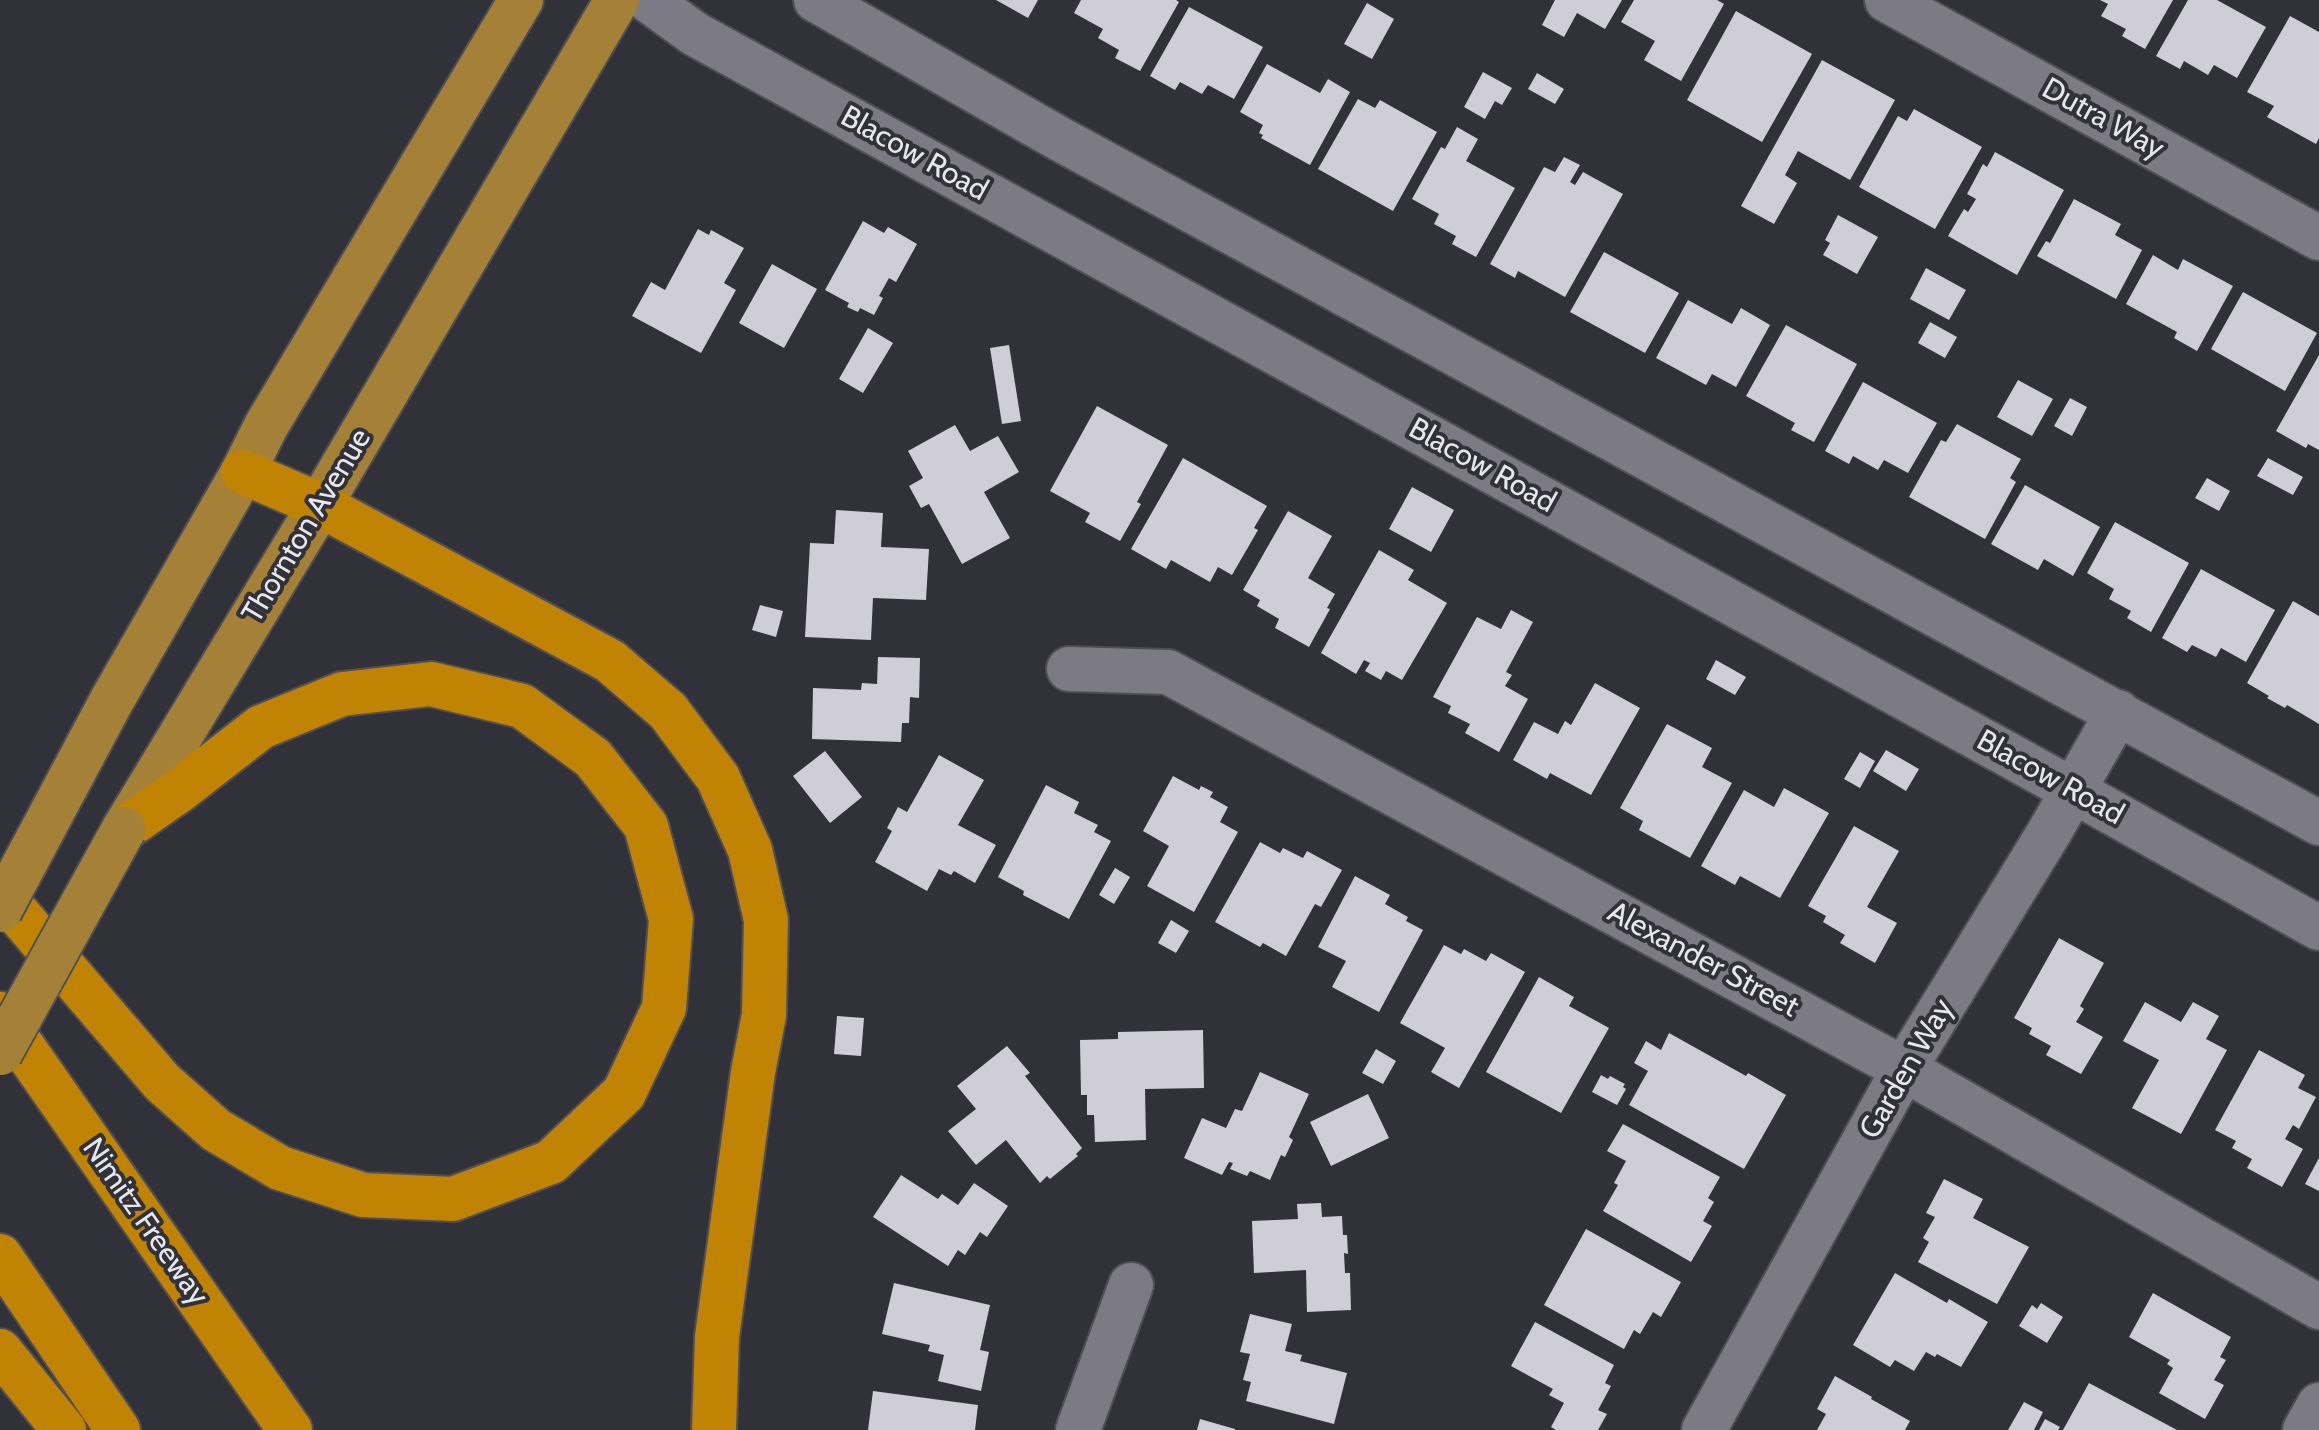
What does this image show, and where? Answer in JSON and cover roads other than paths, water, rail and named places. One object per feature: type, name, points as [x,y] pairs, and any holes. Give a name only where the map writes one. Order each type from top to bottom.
[{"type":"highway","points":[[243,472],[320,505],[610,661],[668,711],[718,778],[750,850],[766,920],[764,1015],[753,1072],[717,1337],[714,1430]]},
{"type":"highway","points":[[0,893],[162,1082],[216,1130],[280,1168],[363,1195],[453,1199],[551,1162],[624,1093],[664,1008],[671,919],[646,826],[593,758],[522,706],[431,684],[342,694],[261,727],[124,829]]},
{"type":"highway","name":"Nimitz Freeway","points":[[0,1014],[290,1430]]},
{"type":"highway","points":[[0,1256],[118,1430]]},
{"type":"highway","points":[[0,1351],[64,1430]]},
{"type":"main road","points":[[0,910],[112,700],[243,472],[266,426],[521,0]]},
{"type":"main road","name":"Thornton Avenue","points":[[0,1053],[124,829],[320,505],[617,0]]},
{"type":"main road","name":"Blacow Road","points":[[648,0],[695,34],[2319,928]]},
{"type":"main road","points":[[816,0],[1072,146],[2319,823]]},
{"type":"main road","name":"Dutra Way","points":[[1887,0],[2319,238]]},
{"type":"main road","name":"Alexander Street","points":[[1069,669],[1168,672],[1904,1069],[2319,1307]]},
{"type":"main road","name":"Garden Way","points":[[1704,1430],[1904,1069],[2074,791],[2118,712]]},
{"type":"main road","points":[[1078,1430],[1131,1285]]},
{"type":"main road","points":[[2305,1430],[2319,1405]]}]
